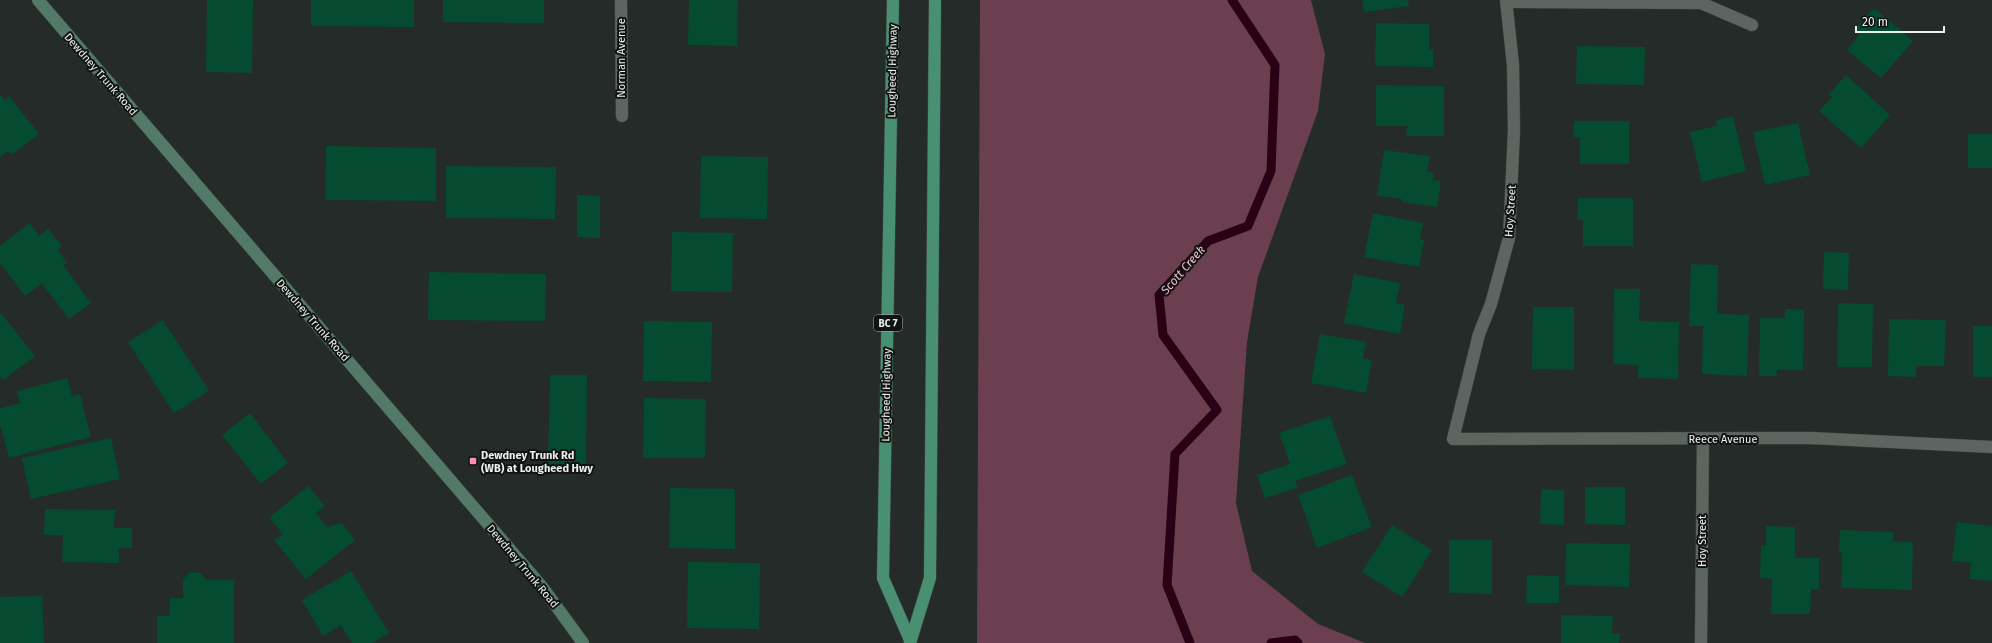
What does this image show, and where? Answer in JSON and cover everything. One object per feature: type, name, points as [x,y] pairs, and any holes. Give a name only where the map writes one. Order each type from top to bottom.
[{"type":"main road","name":"Dewdney Trunk Road","points":[[38,0],[538,582],[584,643]]},
{"type":"main road","name":"Lougheed Highway","points":[[893,0],[883,578],[910,642]]},
{"type":"main road","name":"Lougheed Highway","points":[[910,642],[930,578],[935,0]]},
{"type":"street","name":"Norman Avenue","points":[[621,0],[622,116]]},
{"type":"street","points":[[1506,1],[1701,3],[1752,24]]},
{"type":"street","name":"Hoy Street","points":[[1453,439],[1479,334],[1491,304],[1509,238],[1514,101],[1513,65],[1506,1]]},
{"type":"street","name":"Hoy Street","points":[[1702,643],[1703,438]]},
{"type":"street","name":"Reece Avenue","points":[[1453,439],[1811,438],[1992,447]]},
{"type":"shaded area","points":[[980,0],[1311,0],[1325,54],[1318,111],[1258,277],[1247,342],[1236,503],[1252,571],[1318,624],[1365,643],[977,643]]},
{"type":"building","points":[[207,0],[253,0],[252,73],[206,72]]},
{"type":"building","points":[[311,0],[414,0],[414,27],[311,26]]},
{"type":"building","points":[[443,0],[544,0],[544,23],[443,22]]},
{"type":"building","points":[[689,0],[738,0],[737,46],[688,45]]},
{"type":"building","points":[[1362,0],[1408,0],[1409,6],[1364,12]]},
{"type":"building","points":[[1874,8],[1913,41],[1881,78],[1847,50],[1861,33],[1856,29]]},
{"type":"building","points":[[1376,23],[1429,24],[1429,49],[1433,50],[1433,67],[1375,66]]},
{"type":"building","points":[[1577,46],[1645,47],[1644,85],[1576,84]]},
{"type":"building","points":[[1846,75],[1890,115],[1861,148],[1819,111],[1832,97],[1829,94]]},
{"type":"building","points":[[1376,85],[1444,86],[1444,136],[1406,136],[1407,126],[1376,126]]},
{"type":"building","points":[[0,94],[6,101],[9,96],[39,134],[13,154],[8,151],[0,157]]},
{"type":"building","points":[[1733,116],[1746,171],[1702,182],[1690,132],[1717,126],[1716,120]]},
{"type":"building","points":[[1574,121],[1629,121],[1629,164],[1580,164],[1580,137],[1573,137]]},
{"type":"building","points":[[1798,123],[1810,175],[1765,185],[1753,132]]},
{"type":"building","points":[[1968,134],[1992,134],[1992,168],[1968,168]]},
{"type":"building","points":[[326,146],[436,148],[436,201],[325,200]]},
{"type":"building","points":[[1384,150],[1430,156],[1427,172],[1434,173],[1433,180],[1441,181],[1437,207],[1402,202],[1402,199],[1377,196]]},
{"type":"building","points":[[701,156],[768,157],[767,219],[700,218]]},
{"type":"building","points":[[446,166],[556,167],[555,219],[446,218]]},
{"type":"building","points":[[577,195],[600,196],[600,238],[577,237]]},
{"type":"building","points":[[1578,198],[1633,198],[1633,246],[1583,246],[1583,220],[1578,220]]},
{"type":"building","points":[[1373,213],[1423,223],[1420,239],[1424,240],[1419,267],[1364,257]]},
{"type":"building","points":[[30,223],[39,236],[48,229],[62,246],[57,250],[67,262],[63,265],[91,303],[69,319],[42,283],[25,296],[0,263],[0,246]]},
{"type":"building","points":[[672,232],[733,233],[732,292],[671,291]]},
{"type":"building","points":[[1824,252],[1849,253],[1848,290],[1823,289]]},
{"type":"building","points":[[1691,264],[1718,265],[1717,314],[1749,315],[1747,376],[1702,374],[1703,326],[1689,326]]},
{"type":"building","points":[[429,272],[546,274],[545,321],[428,320]]},
{"type":"building","points":[[1354,274],[1400,283],[1396,303],[1405,305],[1400,334],[1344,323]]},
{"type":"building","points":[[1614,289],[1640,289],[1639,321],[1679,322],[1678,379],[1638,378],[1638,365],[1613,364]]},
{"type":"building","points":[[1838,303],[1873,304],[1872,367],[1837,367]]},
{"type":"building","points":[[1533,307],[1574,307],[1574,370],[1532,369]]},
{"type":"building","points":[[1785,309],[1804,310],[1803,370],[1777,370],[1777,376],[1759,376],[1760,318],[1785,318]]},
{"type":"building","points":[[0,312],[35,356],[3,380],[0,376]]},
{"type":"building","points":[[1889,319],[1946,320],[1944,366],[1916,366],[1916,377],[1888,376]]},
{"type":"building","points":[[163,320],[209,391],[174,413],[128,342]]},
{"type":"building","points":[[644,321],[712,322],[711,382],[643,381]]},
{"type":"building","points":[[1973,326],[1992,326],[1992,377],[1973,377]]},
{"type":"building","points":[[1320,334],[1366,342],[1363,358],[1372,360],[1366,393],[1311,383]]},
{"type":"building","points":[[550,375],[587,375],[586,466],[548,466]]},
{"type":"building","points":[[67,378],[72,396],[80,394],[91,437],[9,458],[0,425],[0,408],[20,403],[17,391]]},
{"type":"building","points":[[644,398],[706,399],[705,458],[643,458]]},
{"type":"building","points":[[250,413],[288,463],[261,484],[222,435]]},
{"type":"building","points":[[1330,416],[1347,464],[1295,481],[1298,488],[1265,498],[1257,475],[1290,464],[1279,433]]},
{"type":"building","points":[[111,438],[120,479],[31,499],[22,458]]},
{"type":"building","points":[[1352,475],[1372,527],[1317,548],[1298,495]]},
{"type":"building","points":[[308,486],[325,506],[316,513],[327,527],[342,523],[355,540],[306,579],[274,540],[283,534],[269,518]]},
{"type":"building","points":[[1585,487],[1625,487],[1625,525],[1585,524]]},
{"type":"building","points":[[670,488],[735,489],[735,549],[669,548]]},
{"type":"building","points":[[1541,489],[1564,490],[1564,525],[1540,524]]},
{"type":"building","points":[[45,509],[115,510],[114,528],[132,528],[132,548],[119,548],[119,563],[62,562],[63,535],[44,535]]},
{"type":"building","points":[[1957,522],[1992,526],[1992,581],[1969,579],[1971,563],[1952,561]]},
{"type":"building","points":[[1392,525],[1432,550],[1402,597],[1362,572]]},
{"type":"building","points":[[1766,526],[1795,527],[1795,558],[1819,558],[1819,589],[1811,589],[1810,614],[1771,614],[1772,579],[1760,578],[1761,545],[1766,545]]},
{"type":"building","points":[[1840,530],[1893,532],[1893,541],[1913,542],[1912,590],[1841,588],[1842,553],[1839,553]]},
{"type":"building","points":[[1449,540],[1492,540],[1492,594],[1449,593]]},
{"type":"building","points":[[1566,543],[1630,544],[1629,587],[1565,585]]},
{"type":"building","points":[[688,562],[760,563],[759,629],[687,628]]},
{"type":"building","points":[[351,571],[389,633],[372,643],[352,643],[341,625],[323,636],[302,600]]},
{"type":"building","points":[[191,572],[200,573],[207,580],[234,580],[234,643],[157,643],[157,616],[170,616],[170,598],[183,598],[183,579]]},
{"type":"building","points":[[1527,575],[1559,576],[1559,603],[1526,603]]},
{"type":"building","points":[[42,596],[44,643],[0,643],[0,597]]},
{"type":"building","points":[[1561,615],[1613,616],[1612,633],[1620,633],[1619,643],[1561,643]]},
{"type":"waterway","name":"Scott Creek","points":[[1190,643],[1167,585],[1175,454],[1217,410],[1163,335],[1159,295],[1208,241],[1248,226],[1271,171],[1275,65],[1232,0]]},
{"type":"waterway","name":"Scott Creek","points":[[1271,643],[1295,640],[1298,643]]},
{"type":"place","name":"Dewdney Trunk Rd (WB) at Lougheed Hwy","points":[[473,461]]}]
